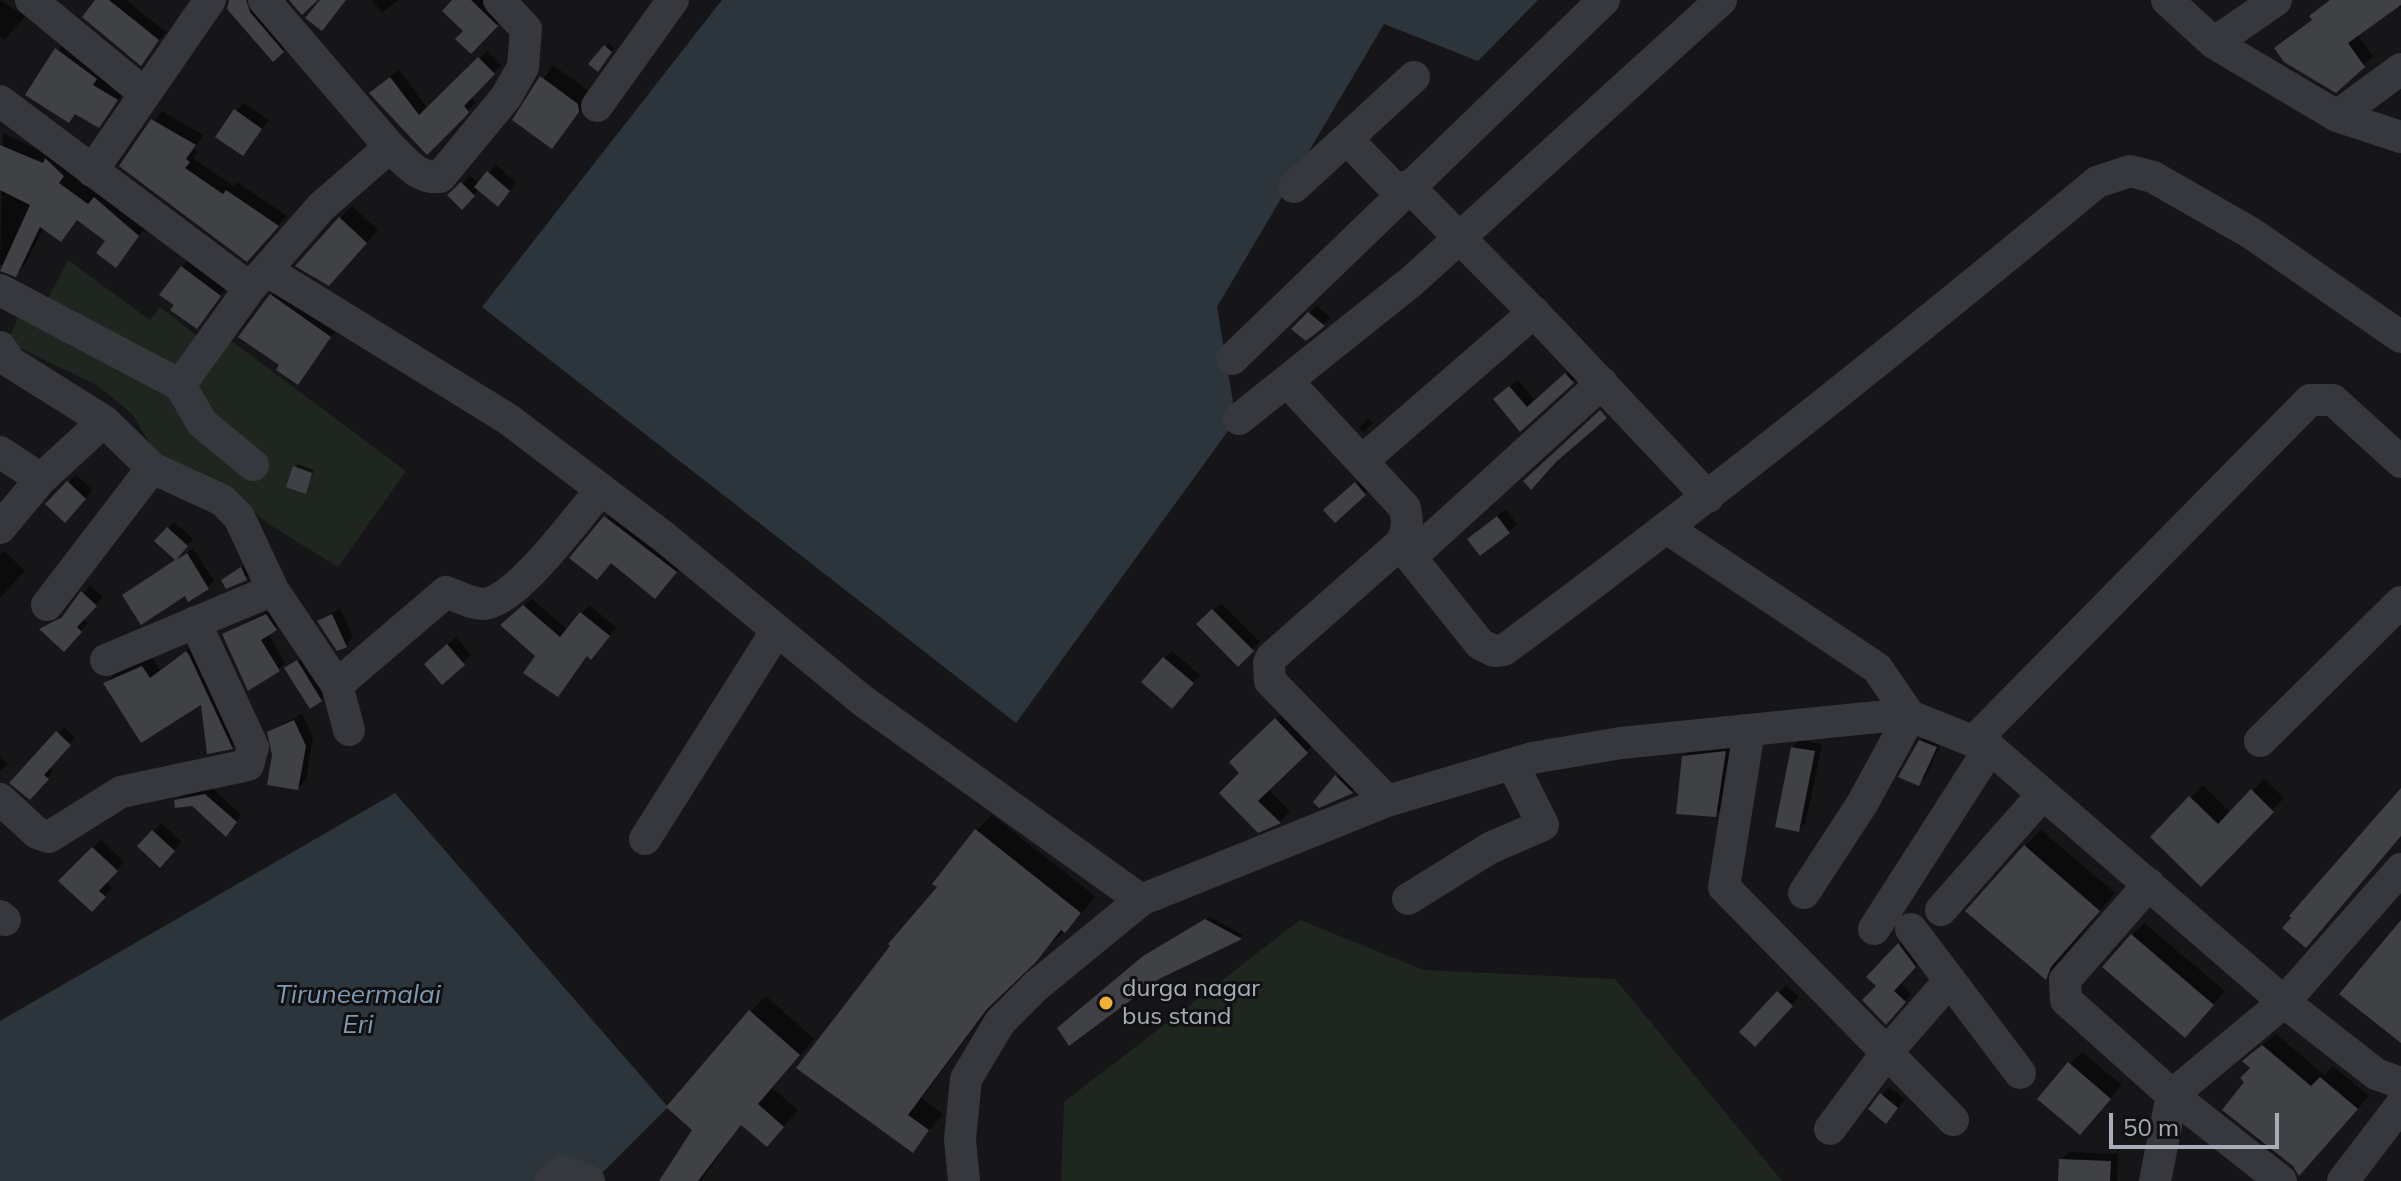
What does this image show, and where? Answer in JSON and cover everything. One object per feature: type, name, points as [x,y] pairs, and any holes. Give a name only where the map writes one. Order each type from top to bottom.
[{"type":"street","points":[[31,0],[145,94]]},
{"type":"street","points":[[92,171],[210,0]]},
{"type":"street","points":[[264,0],[390,147],[429,179],[440,177],[506,97],[523,67],[528,14],[499,0]]},
{"type":"street","points":[[597,106],[673,0]]},
{"type":"street","points":[[1232,359],[1604,0]]},
{"type":"street","points":[[1239,419],[1412,281],[1721,0]]},
{"type":"street","points":[[2167,0],[2214,43],[2337,116],[2401,137]]},
{"type":"street","points":[[2214,43],[2276,0]]},
{"type":"street","points":[[2337,116],[2401,69]]},
{"type":"street","points":[[1294,187],[1414,77]]},
{"type":"street","points":[[0,101],[92,171],[258,279],[508,419],[664,537],[863,701],[1141,900]]},
{"type":"street","points":[[1347,139],[1460,238],[1708,497]]},
{"type":"street","points":[[180,385],[258,279],[322,206],[390,147]]},
{"type":"street","points":[[1287,381],[1405,508],[1405,550],[1480,644],[1494,651],[1504,650],[1668,529],[1914,334],[2097,182],[2114,173],[2130,171],[2153,177],[2251,233],[2401,337]]},
{"type":"street","points":[[0,290],[180,385],[202,423],[253,465]]},
{"type":"street","points":[[1362,461],[1534,312]]},
{"type":"street","points":[[0,347],[10,362],[104,421],[152,468],[222,500],[239,517],[273,590],[337,685],[349,730]]},
{"type":"street","points":[[1387,801],[1278,691],[1270,681],[1269,663],[1602,383]]},
{"type":"street","points":[[1874,929],[1982,744],[2310,400],[2333,400],[2401,462]]},
{"type":"street","points":[[0,528],[41,479],[104,421]]},
{"type":"street","points":[[0,452],[41,479]]},
{"type":"street","points":[[47,605],[152,468]]},
{"type":"street","points":[[337,685],[446,592],[482,604],[500,599],[528,574],[600,491]]},
{"type":"street","points":[[1668,529],[1877,668],[1910,716]]},
{"type":"street","points":[[106,660],[273,590]]},
{"type":"street","points":[[2260,741],[2401,602]]},
{"type":"street","points":[[0,799],[37,833],[49,837],[121,792],[248,765],[253,747],[195,622]]},
{"type":"street","points":[[645,839],[777,630]]},
{"type":"street","points":[[1804,893],[1862,804],[1910,716]]},
{"type":"street","points":[[964,1181],[960,1139],[966,1079],[1000,1022],[1036,986],[1141,900],[1387,801],[1532,758],[1621,743],[1910,716],[1982,744],[2284,1002],[2376,1074],[2401,1083]]},
{"type":"street","points":[[1749,731],[1724,887],[1953,1120]]},
{"type":"street","points":[[1408,899],[1490,848],[1543,825],[1513,765]]},
{"type":"street","points":[[1941,910],[2043,794]]},
{"type":"street","points":[[2155,1181],[2172,1095],[2284,1002],[2401,869]]},
{"type":"street","points":[[2149,884],[2065,980],[2063,993],[2066,1000],[2172,1095],[2281,1181]]},
{"type":"street","points":[[1911,929],[2020,1073]]},
{"type":"street","points":[[1830,1129],[1888,1051],[1950,980]]},
{"type":"street","points":[[2343,1181],[2401,1105]]},
{"type":"street","points":[[551,1181],[564,1171],[570,1171],[589,1181]]},
{"type":"shaded area","points":[[68,260],[150,320],[160,307],[219,353],[230,340],[406,471],[338,567],[267,523],[232,493],[157,457],[133,415],[98,386],[8,342],[20,312],[46,302]]},
{"type":"shaded area","points":[[1300,920],[1424,970],[1615,979],[1782,1181],[1061,1181],[1064,1102]]},
{"type":"water","points":[[722,0],[1538,0],[1478,61],[1384,24],[1217,307],[1236,420],[1016,723],[482,307]]},
{"type":"water","name":"Tiruneermalai Eri","points":[[395,793],[668,1107],[594,1181],[0,1181],[0,1021]]},
{"type":"building","points":[[95,0],[109,0],[159,40],[141,66],[82,17]]},
{"type":"building","points":[[229,0],[246,0],[250,12],[284,52],[273,62],[227,9]]},
{"type":"building","points":[[289,0],[318,0],[302,15]]},
{"type":"building","points":[[320,0],[346,0],[322,31],[305,18]]},
{"type":"building","points":[[452,0],[471,0],[498,26],[471,54],[455,39],[463,31],[442,11]]},
{"type":"building","points":[[2330,0],[2401,0],[2401,5],[2348,43],[2365,67],[2336,93],[2284,62],[2274,48],[2312,20],[2309,16]]},
{"type":"building","points":[[604,45],[612,52],[598,72],[588,64]]},
{"type":"building","points":[[55,48],[97,79],[93,85],[118,100],[99,128],[75,114],[69,123],[25,95]]},
{"type":"building","points":[[478,57],[495,74],[464,106],[469,112],[466,116],[427,155],[369,93],[390,77],[419,115]]},
{"type":"building","points":[[540,76],[578,104],[579,112],[552,149],[512,120]]},
{"type":"building","points":[[234,109],[262,129],[243,156],[215,137]]},
{"type":"building","points":[[151,119],[196,145],[186,159],[190,162],[185,168],[223,194],[226,190],[279,226],[247,262],[119,166]]},
{"type":"building","points":[[0,145],[43,163],[45,158],[64,176],[59,183],[88,204],[94,197],[139,236],[116,268],[96,253],[105,241],[77,220],[61,242],[40,227],[16,277],[0,271],[30,205],[0,190]]},
{"type":"building","points":[[487,171],[510,191],[498,207],[474,187]]},
{"type":"building","points":[[461,182],[475,196],[462,210],[447,195]]},
{"type":"building","points":[[339,217],[367,243],[329,286],[295,266]]},
{"type":"building","points":[[181,266],[221,296],[197,329],[170,310],[174,305],[159,295]]},
{"type":"building","points":[[270,294],[331,337],[298,385],[276,370],[279,365],[238,337]]},
{"type":"building","points":[[1308,312],[1325,326],[1306,341],[1291,329]]},
{"type":"building","points":[[1565,373],[1574,383],[1520,432],[1493,399],[1509,386],[1527,407]]},
{"type":"building","points":[[1600,410],[1607,418],[1556,462],[1531,490],[1523,481]]},
{"type":"building","points":[[293,466],[312,473],[306,494],[286,487]]},
{"type":"building","points":[[67,481],[86,499],[65,523],[45,504]]},
{"type":"building","points":[[1355,482],[1366,495],[1335,523],[1323,510]]},
{"type":"building","points":[[604,516],[677,572],[655,599],[611,563],[597,580],[569,558]]},
{"type":"building","points":[[1497,516],[1510,533],[1480,556],[1467,539]]},
{"type":"building","points":[[167,527],[188,546],[176,560],[187,553],[209,589],[188,602],[185,596],[141,625],[122,595],[175,560],[154,541]]},
{"type":"building","points":[[241,567],[247,580],[226,589],[221,580]]},
{"type":"building","points":[[81,591],[97,606],[77,627],[82,632],[64,652],[39,629],[62,617]]},
{"type":"building","points":[[523,605],[560,637],[580,612],[610,636],[591,660],[587,656],[558,697],[523,673],[535,656],[500,625]]},
{"type":"building","points":[[1212,609],[1254,651],[1238,667],[1196,624]]},
{"type":"building","points":[[266,614],[277,630],[261,640],[280,671],[248,691],[222,634]]},
{"type":"building","points":[[332,614],[347,647],[337,651],[317,621]]},
{"type":"building","points":[[447,644],[465,665],[442,685],[424,664]]},
{"type":"building","points":[[186,651],[233,749],[207,754],[201,705],[141,743],[103,683],[142,666],[150,678]]},
{"type":"building","points":[[1163,657],[1194,683],[1172,709],[1141,682]]},
{"type":"building","points":[[297,660],[322,701],[310,709],[284,668]]},
{"type":"building","points":[[1275,718],[1308,753],[1258,801],[1281,823],[1258,833],[1219,793],[1239,773],[1229,762]]},
{"type":"building","points":[[294,720],[306,746],[298,790],[267,785],[272,755],[267,732]]},
{"type":"building","points":[[56,731],[71,745],[44,775],[49,779],[30,800],[9,783]]},
{"type":"building","points":[[1919,740],[1937,747],[1919,786],[1898,777]]},
{"type":"building","points":[[1791,747],[1815,751],[1799,832],[1775,827]]},
{"type":"building","points":[[1726,751],[1716,817],[1676,814],[1682,756]]},
{"type":"building","points":[[1335,775],[1353,793],[1319,808],[1313,802]]},
{"type":"building","points":[[2401,788],[2401,836],[2306,948],[2282,928],[2291,918],[2289,916]]},
{"type":"building","points":[[2251,789],[2274,812],[2201,887],[2150,837],[2189,796],[2218,824]]},
{"type":"building","points":[[205,794],[237,822],[226,837],[192,806],[175,808],[174,800]]},
{"type":"building","points":[[975,829],[1081,913],[1065,933],[1061,930],[1036,962],[987,1009],[908,1115],[929,1130],[913,1153],[796,1068],[890,946],[888,944],[937,887],[932,884]]},
{"type":"building","points":[[152,830],[175,851],[160,868],[137,846]]},
{"type":"building","points":[[2024,845],[2100,911],[2051,967],[2046,980],[1965,911]]},
{"type":"building","points":[[92,847],[118,871],[99,891],[106,897],[92,912],[58,881]]},
{"type":"building","name":"durga nagar bus stand","points":[[1205,919],[1242,939],[1159,979],[1069,1046],[1057,1028],[1143,956]]},
{"type":"building","points":[[2401,920],[2401,1043],[2339,994]]},
{"type":"building","points":[[2131,934],[2214,1005],[2185,1038],[2102,967]]},
{"type":"building","points":[[1898,943],[1916,967],[1894,991],[1906,1002],[1886,1025],[1862,1000],[1876,986],[1866,977]]},
{"type":"building","points":[[1777,991],[1793,1006],[1755,1047],[1739,1032]]},
{"type":"building","points":[[749,1010],[800,1055],[758,1104],[784,1127],[767,1147],[741,1125],[698,1181],[659,1181],[692,1130],[666,1107]]},
{"type":"building","points":[[2262,1045],[2311,1086],[2320,1077],[2358,1109],[2299,1176],[2293,1166],[2222,1110],[2244,1082],[2240,1078],[2250,1068],[2242,1061]]},
{"type":"building","points":[[2068,1062],[2111,1099],[2080,1135],[2037,1099]]},
{"type":"building","points":[[1880,1093],[1898,1108],[1886,1124],[1868,1109]]},
{"type":"building","points":[[2059,1159],[2111,1161],[2110,1181],[2058,1181]]},
{"type":"place","name":"durga nagar bus stand","points":[[1106,1003]]}]
